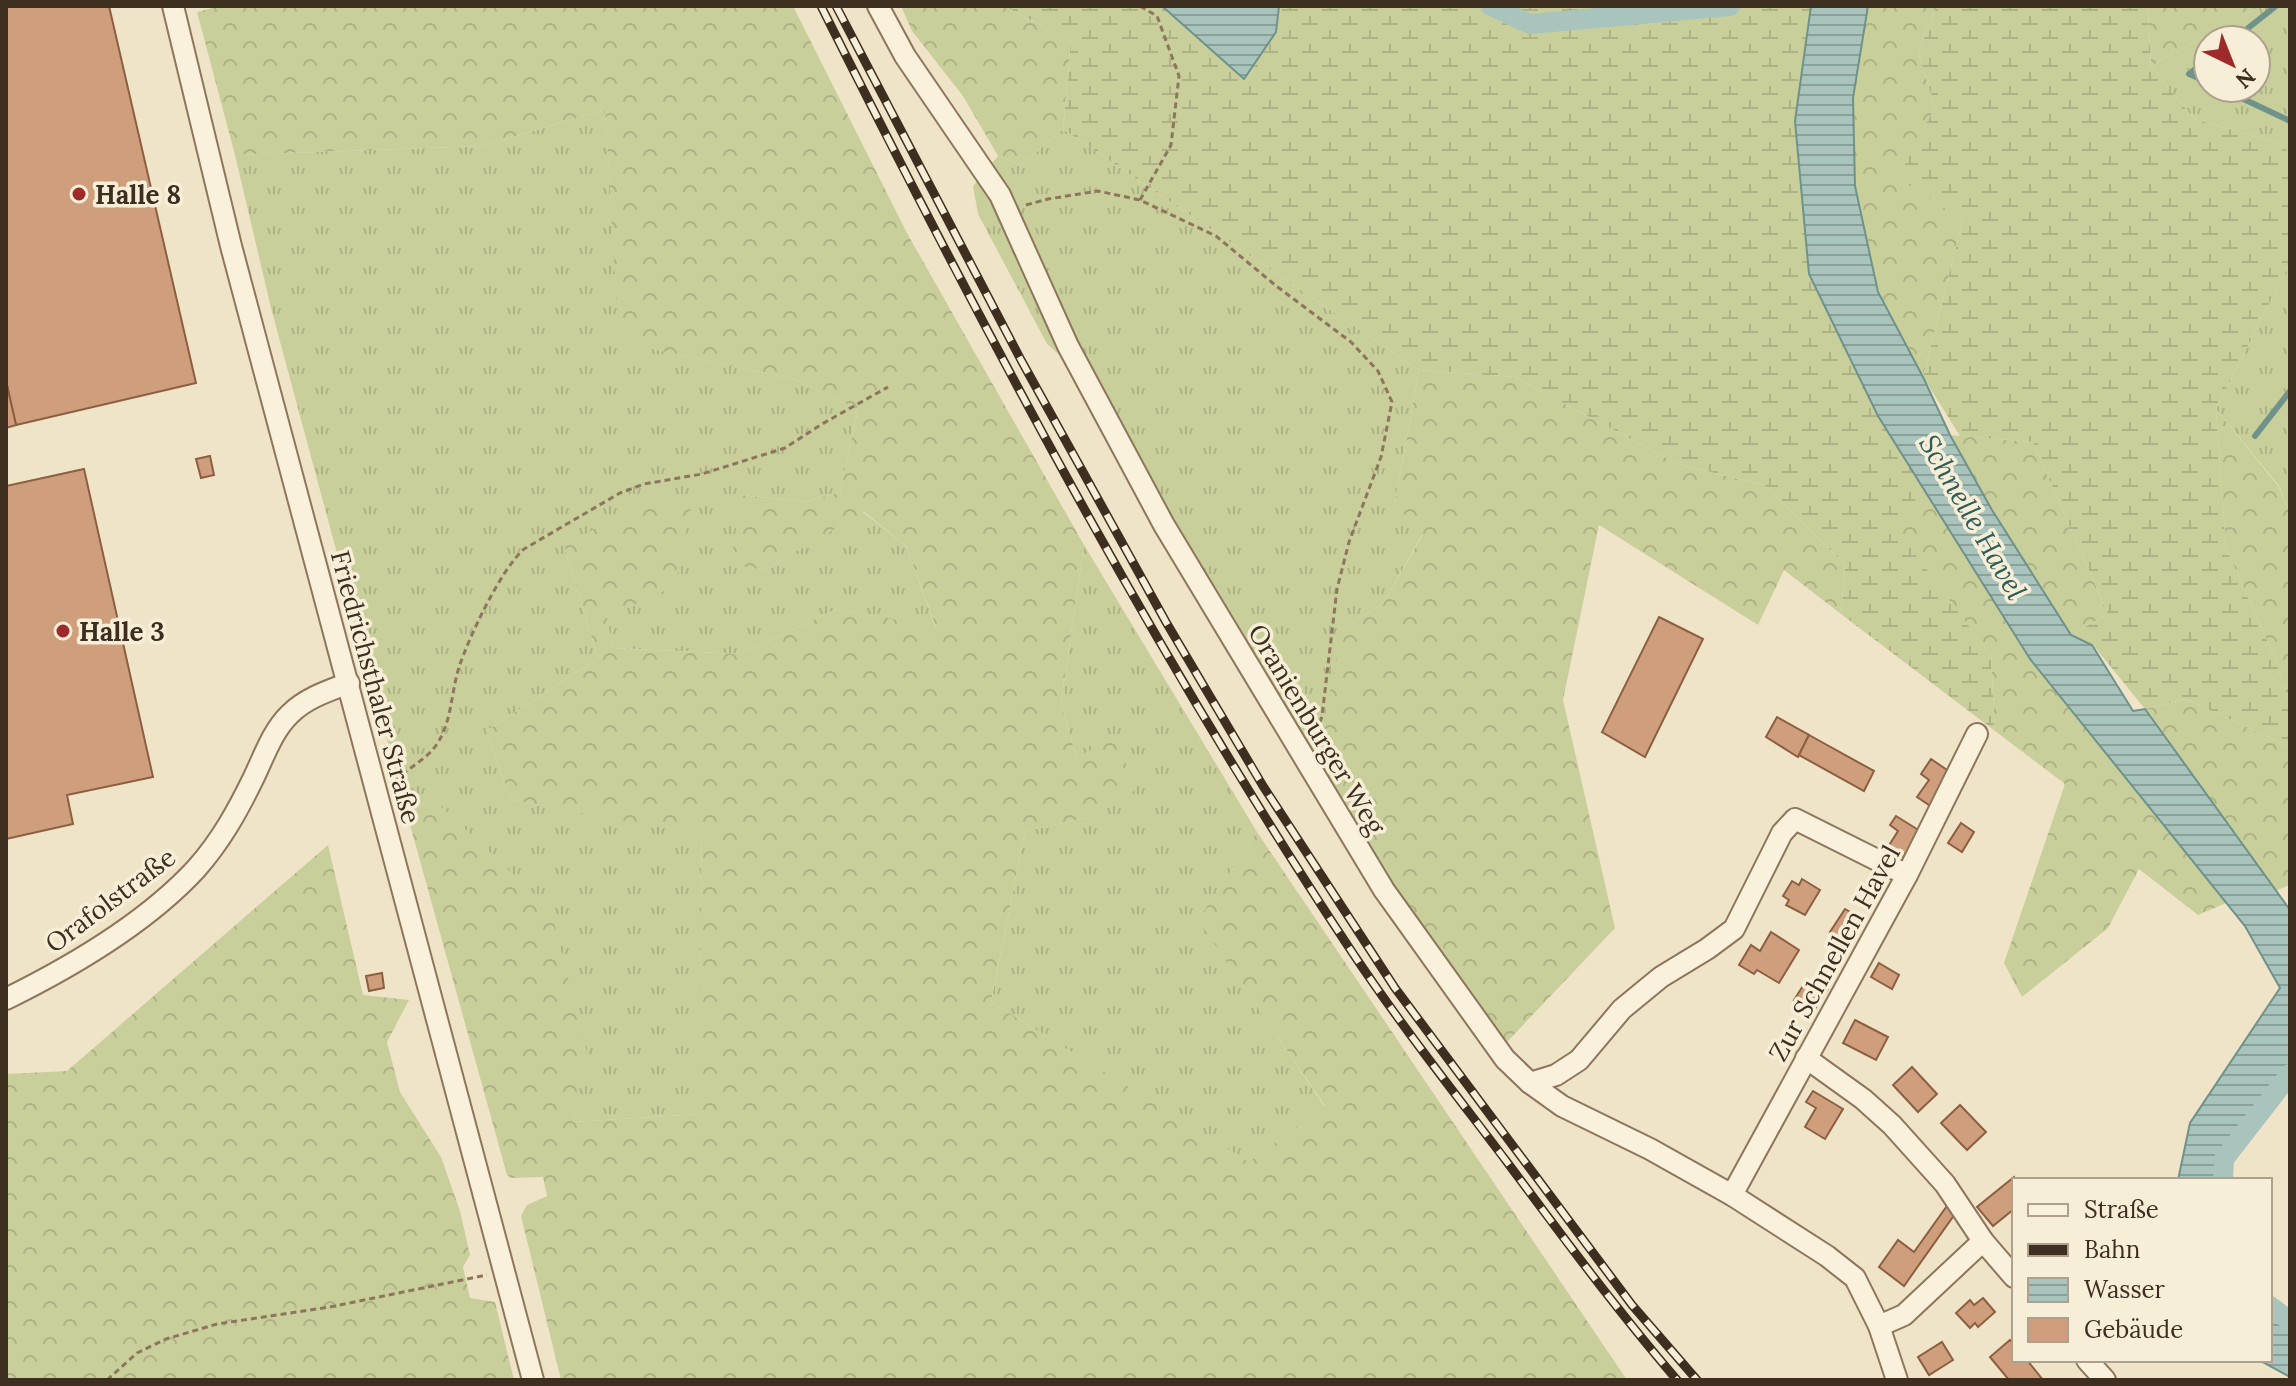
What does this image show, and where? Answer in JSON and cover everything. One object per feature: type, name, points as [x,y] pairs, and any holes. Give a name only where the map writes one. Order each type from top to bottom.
[{"type":"street","name":"Friedrichsthaler Straße","points":[[173,6],[231,246],[533,1380]]},
{"type":"street","name":"Oranienburger Weg","points":[[878,6],[905,56],[1000,195],[1068,346],[1164,525],[1384,890],[1505,1059],[1530,1083],[1562,1106],[1650,1149],[1732,1195],[1827,1256],[1855,1278],[1879,1326],[1897,1380]]},
{"type":"street","name":"Orafolstraße","points":[[6,999],[92,952],[177,888],[217,844],[235,816],[275,734],[290,714],[313,698],[349,683]]},
{"type":"street","name":"Zur Schnellen Havel","points":[[1732,1195],[1907,875],[1977,734]]},
{"type":"street","points":[[1530,1083],[1556,1075],[1579,1060],[1622,1009],[1661,977],[1734,929],[1782,833],[1795,819],[1907,875]]},
{"type":"street","points":[[1806,1058],[1863,1099],[1892,1125],[1945,1184],[1983,1241],[2012,1275]]},
{"type":"street","points":[[1879,1326],[1904,1315],[1983,1241]]},
{"type":"street","points":[[2089,1362],[2105,1380]]},
{"type":"path","points":[[1140,6],[1157,16],[1179,76],[1171,145],[1140,200]]},
{"type":"path","points":[[1007,211],[1048,199],[1098,191],[1140,200],[1216,236],[1351,342],[1378,371],[1392,402],[1381,457],[1349,542],[1337,589],[1322,716],[1307,763]]},
{"type":"path","points":[[376,788],[393,781],[436,746],[447,723],[459,667],[496,587],[511,561],[524,549],[620,493],[644,484],[702,474],[785,448],[888,387]]},
{"type":"path","points":[[107,1380],[137,1353],[166,1339],[217,1324],[330,1307],[504,1271]]},
{"type":"green space","points":[[220,6],[793,6],[908,235],[1084,545],[1061,703],[1076,757],[1115,739],[1137,789],[1087,818],[1025,831],[991,1002],[1249,1162],[1325,1106],[1198,920],[1257,832],[1627,1380],[561,1380],[521,1216],[527,1205],[547,1196],[543,1177],[511,1178],[507,1175],[407,814],[432,798],[551,910],[587,1052],[573,1122],[698,1114],[702,835],[511,800],[486,731],[598,658],[564,546],[652,496],[692,503],[675,586],[607,617],[613,648],[741,654],[837,609],[936,627],[906,546],[864,512],[764,570],[731,564],[741,495],[807,502],[840,492],[858,409],[793,379],[619,342],[605,110],[483,146],[235,155],[197,12]]},
{"type":"green space","points":[[901,6],[1004,6],[1071,41],[1063,129],[1021,165],[998,156],[963,96],[912,31]]},
{"type":"green space","points":[[1004,6],[1162,6],[1244,78],[1276,32],[1279,6],[1811,6],[1795,121],[1809,274],[1878,416],[1923,488],[1897,530],[1991,656],[1995,731],[1841,614],[1845,564],[1764,485],[1678,464],[1514,377],[1419,370],[1063,129],[1071,41]]},
{"type":"green space","points":[[1868,6],[1937,6],[1918,52],[1935,107],[1899,178],[1963,220],[1923,377],[1878,292],[1855,186],[1853,98]]},
{"type":"green space","points":[[1937,6],[2151,6],[2148,12],[2151,66],[2194,119],[2278,143],[2290,153],[2290,262],[2216,409],[2226,548],[2274,656],[2290,705],[2290,747],[2186,699],[2145,709],[2093,645],[2071,635],[2108,614],[2033,442],[1960,436],[1923,377],[1963,220],[1898,178],[1935,107],[1918,52]]},
{"type":"green space","points":[[2151,6],[2260,6],[2227,24],[2192,24],[2192,43],[2151,66],[2148,12]]},
{"type":"green space","points":[[2260,6],[2290,6],[2290,153],[2278,143],[2194,119],[2151,66],[2192,43],[2192,104],[2272,104],[2272,24],[2227,24]]},
{"type":"green space","points":[[605,110],[620,342],[793,379],[858,409],[840,492],[807,502],[741,495],[764,570],[863,512],[906,546],[936,628],[837,609],[741,654],[613,648],[606,617],[577,540],[564,546],[598,658],[486,731],[511,800],[702,834],[699,1114],[573,1122],[586,1052],[432,798],[407,814],[271,308],[235,155],[483,146]]},
{"type":"green space","points":[[1063,129],[1419,370],[1395,503],[1422,535],[1383,604],[1344,627],[1328,707],[1310,768],[1098,388],[1047,344],[978,214],[973,186],[998,156],[1021,165]]},
{"type":"green space","points":[[2290,262],[2290,513],[2279,486],[2216,409]]},
{"type":"green space","points":[[1419,370],[1514,377],[1678,464],[1764,485],[1845,564],[1841,614],[1784,570],[1758,625],[1599,525],[1563,700],[1615,928],[1506,1043],[1310,768],[1327,709],[1342,628],[1383,604],[1422,536],[1395,503]]},
{"type":"green space","points":[[2216,409],[2279,487],[2290,513],[2290,705],[2274,656],[2226,548]]},
{"type":"green space","points":[[1950,435],[2033,442],[2108,614],[2071,635],[1992,510]]},
{"type":"green space","points":[[1923,488],[2030,659],[2226,903],[2198,915],[2139,869],[2108,928],[2022,997],[2004,963],[2065,784],[1995,731],[1991,656],[1896,530]]},
{"type":"green space","points":[[1084,545],[1257,832],[1199,920],[1325,1107],[1249,1163],[991,1002],[1025,831],[1087,818],[1076,757],[1061,703]]},
{"type":"green space","points":[[2186,699],[2290,747],[2290,885],[2275,891],[2133,712]]},
{"type":"green space","points":[[328,845],[363,995],[409,1000],[387,1042],[400,1092],[441,1157],[460,1211],[470,1255],[463,1267],[470,1298],[495,1302],[514,1380],[6,1380],[6,1074],[67,1071]]},
{"type":"water","points":[[1162,6],[1279,6],[1276,32],[1244,79]]},
{"type":"water","name":"Schnelle Havel","points":[[1811,6],[1868,6],[1853,98],[1855,186],[1878,292],[1950,435],[1992,510],[2071,635],[2092,645],[2133,711],[2145,709],[2290,910],[2290,1074],[2224,1159],[2223,1178],[2178,1178],[2190,1123],[2280,988],[2245,926],[2030,659],[1878,416],[1809,274],[1795,121]]},
{"type":"water","points":[[2272,1308],[2290,1321],[2290,1377],[2263,1362],[2272,1362]]},
{"type":"building","name":"Halle 8","points":[[6,6],[109,6],[196,383],[16,425],[6,381]]},
{"type":"building","points":[[6,381],[16,425],[6,428]]},
{"type":"building","points":[[210,456],[214,475],[201,478],[196,459]]},
{"type":"building","name":"Halle 3","points":[[84,469],[153,777],[67,795],[73,824],[6,839],[6,486]]},
{"type":"building","points":[[1659,617],[1703,639],[1645,757],[1602,732]]},
{"type":"building","points":[[1777,717],[1809,735],[1798,757],[1766,737]]},
{"type":"building","points":[[1809,735],[1874,771],[1864,791],[1799,755]]},
{"type":"building","points":[[1931,759],[1953,774],[1932,807],[1917,797],[1929,780],[1921,774]]},
{"type":"building","points":[[1896,816],[1920,831],[1903,857],[1888,847],[1898,831],[1890,825]]},
{"type":"building","points":[[1961,823],[1974,832],[1962,852],[1948,843]]},
{"type":"building","points":[[1802,879],[1820,890],[1805,915],[1786,905],[1789,900],[1783,896],[1792,881],[1799,885]]},
{"type":"building","points":[[1845,909],[1859,917],[1854,926],[1858,929],[1849,944],[1830,932]]},
{"type":"building","points":[[1771,932],[1799,950],[1779,983],[1757,970],[1754,974],[1739,965],[1751,945],[1760,951]]},
{"type":"building","points":[[1879,963],[1899,975],[1892,989],[1871,977]]},
{"type":"building","points":[[382,973],[384,988],[369,991],[366,976]]},
{"type":"building","points":[[1814,982],[1828,989],[1811,1015],[1801,1010],[1804,1005],[1794,1000],[1804,984],[1811,988]]},
{"type":"building","points":[[1855,1020],[1888,1037],[1876,1060],[1843,1043]]},
{"type":"building","points":[[1912,1067],[1937,1094],[1918,1112],[1893,1085]]},
{"type":"building","points":[[1813,1091],[1843,1109],[1825,1139],[1805,1127],[1816,1108],[1806,1102]]},
{"type":"building","points":[[1960,1105],[1986,1132],[1967,1150],[1941,1123]]},
{"type":"building","points":[[2012,1179],[2012,1211],[1993,1226],[1977,1207]]},
{"type":"building","points":[[1949,1203],[1957,1211],[1904,1286],[1879,1267],[1898,1240],[1914,1252]]},
{"type":"building","points":[[1983,1298],[1995,1312],[1978,1327],[1975,1323],[1970,1328],[1956,1313],[1970,1300],[1974,1305]]},
{"type":"building","points":[[2010,1340],[2012,1362],[2029,1362],[2043,1380],[2009,1380],[1990,1357]]},
{"type":"building","points":[[1942,1342],[1953,1360],[1929,1375],[1918,1357]]},
{"type":"waterway","points":[[1491,6],[1530,24],[1730,6]]},
{"type":"waterway","points":[[2253,24],[2276,6]]},
{"type":"waterway","points":[[2192,72],[2189,74],[2192,75]]},
{"type":"waterway","points":[[2254,104],[2290,121]]},
{"type":"waterway","points":[[2255,436],[2290,391]]},
{"type":"waterway","points":[[2223,1178],[2224,1159],[2290,1074]]},
{"type":"waterway","points":[[2272,1308],[2290,1321]]},
{"type":"railway","points":[[821,6],[944,248],[1072,487],[1207,723],[1278,838],[1408,1032],[1590,1272],[1677,1380]]},
{"type":"railway","points":[[836,6],[1021,360],[1166,622],[1263,786],[1395,988],[1632,1305],[1697,1380]]},
{"type":"place","name":"Halle 8","points":[[79,194]]},
{"type":"place","name":"Halle 3","points":[[63,631]]}]
